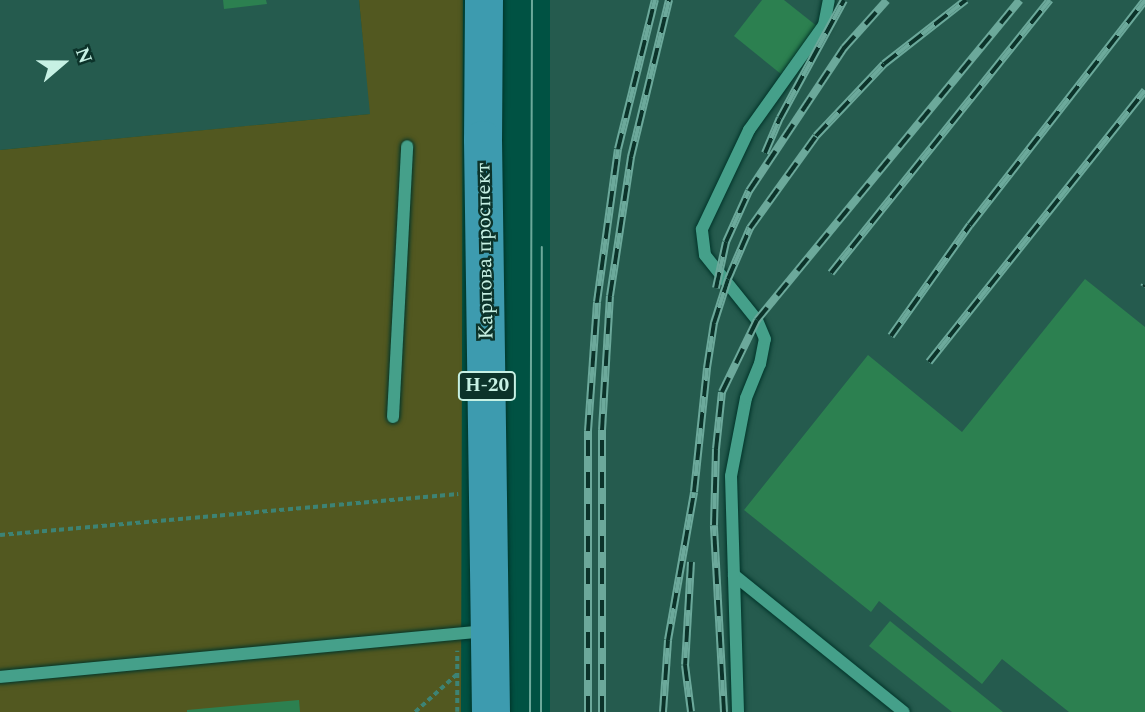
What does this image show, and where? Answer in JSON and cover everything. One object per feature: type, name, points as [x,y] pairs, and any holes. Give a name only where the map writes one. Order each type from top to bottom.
[{"type":"main road","name":"Карпова проспект","points":[[484,0],[483,141],[491,712]]},
{"type":"lane","points":[[738,712],[730,476],[746,398],[760,364],[765,339],[757,320],[705,255],[702,229],[749,130],[824,25],[830,0]]},
{"type":"lane","points":[[393,418],[407,146]]},
{"type":"lane","points":[[734,575],[904,712]]},
{"type":"lane","points":[[0,677],[491,631]]},
{"type":"path","points":[[0,535],[458,495]]},
{"type":"path","points":[[415,712],[457,674]]},
{"type":"shaded area","points":[[0,0],[359,0],[371,114],[0,150]]},
{"type":"shaded area","points":[[550,0],[1145,0],[1145,712],[550,712]]},
{"type":"green space","points":[[359,0],[463,0],[461,712],[0,712],[0,150],[370,114]]},
{"type":"building","points":[[223,0],[266,0],[267,4],[224,9]]},
{"type":"building","points":[[762,0],[784,0],[818,27],[781,74],[734,36]]},
{"type":"building","points":[[1085,279],[1145,327],[1145,712],[1069,712],[1002,659],[982,684],[879,601],[871,612],[744,510],[868,355],[962,432]]},
{"type":"building","points":[[890,621],[1003,712],[952,712],[869,646]]},
{"type":"building","points":[[299,700],[300,712],[187,712],[187,710]]},
{"type":"tram line","points":[[530,712],[532,0]]},
{"type":"tram line","points":[[541,712],[542,247]]},
{"type":"railway","points":[[588,712],[588,431],[597,302],[618,149],[655,0]]},
{"type":"railway","points":[[602,712],[602,430],[610,296],[631,157],[669,0]]},
{"type":"railway","points":[[765,153],[780,118],[844,0]]},
{"type":"railway","points":[[716,288],[726,242],[749,191],[844,48],[887,0]]},
{"type":"railway","points":[[663,712],[668,640],[694,492],[707,368],[714,323],[728,279],[750,228],[816,136],[884,64],[966,0]]},
{"type":"railway","points":[[724,712],[714,525],[716,449],[722,392],[757,320],[1020,0]]},
{"type":"railway","points":[[831,273],[1050,0]]},
{"type":"railway","points":[[891,336],[970,225],[1145,0]]},
{"type":"railway","points":[[929,362],[1145,90]]},
{"type":"railway","points":[[691,562],[685,665],[691,712]]}]
